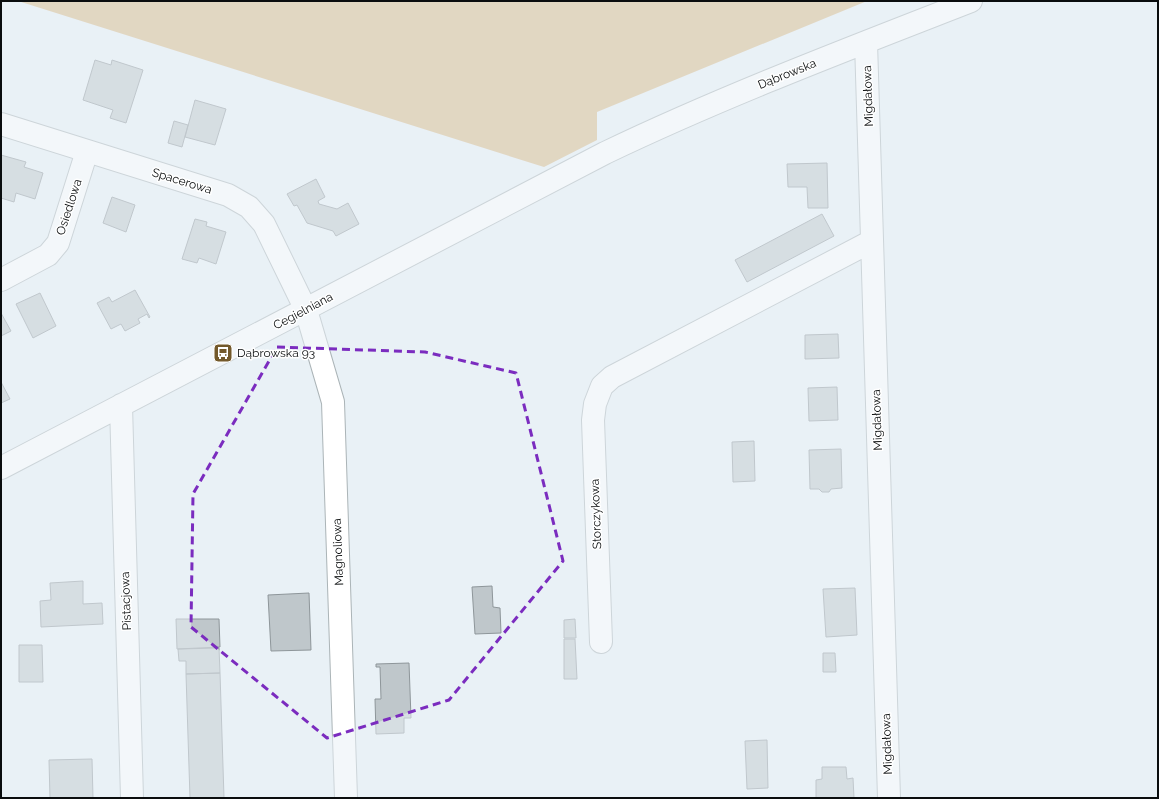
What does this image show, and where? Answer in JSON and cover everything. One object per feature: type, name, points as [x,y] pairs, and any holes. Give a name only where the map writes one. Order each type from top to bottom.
[{"type":"street","name":"Dąbrowska","points":[[605,152],[669,122],[971,1]]},
{"type":"street","name":"Migdałowa","points":[[866,42],[889,798]]},
{"type":"street","name":"Spacerowa","points":[[1,124],[228,195],[249,207],[264,224],[306,310]]},
{"type":"street","name":"Osiedlowa","points":[[1,280],[48,255],[58,243],[88,151]]},
{"type":"street","name":"Cegielniana","points":[[1,468],[306,310],[605,152]]},
{"type":"street","name":"Storczykowa","points":[[601,642],[593,420],[595,404],[602,386],[612,377],[872,241]]},
{"type":"street","name":"Magnoliowa","points":[[306,310],[333,402],[346,798]]},
{"type":"street","name":"Pistacjowa","points":[[121,405],[132,798]]},
{"type":"highlighted area","points":[[277,347],[425,352],[516,373],[563,561],[449,700],[327,738],[191,627],[193,494]]},
{"type":"shaded area","points":[[18,1],[867,1],[597,112],[597,140],[544,167]]},
{"type":"building","points":[[95,60],[111,65],[112,60],[143,70],[126,123],[110,118],[113,110],[83,100]]},
{"type":"building","points":[[195,100],[226,109],[215,145],[185,137]]},
{"type":"building","points":[[174,121],[188,125],[182,147],[168,143]]},
{"type":"building","points":[[1,155],[26,162],[24,167],[43,173],[35,199],[16,193],[14,202],[1,198]]},
{"type":"building","points":[[827,163],[828,208],[808,208],[807,187],[788,187],[787,164]]},
{"type":"building","points":[[316,179],[325,197],[318,201],[319,204],[337,209],[348,203],[359,224],[336,236],[333,231],[307,223],[297,205],[294,206],[287,194]]},
{"type":"building","points":[[112,197],[135,205],[126,232],[103,223]]},
{"type":"building","points":[[822,214],[834,236],[747,282],[735,260]]},
{"type":"building","points":[[195,219],[207,222],[206,226],[226,232],[216,264],[199,258],[197,263],[182,259]]},
{"type":"building","points":[[135,290],[150,317],[149,318],[147,314],[138,319],[140,323],[125,331],[121,324],[111,329],[97,303],[109,297],[112,302]]},
{"type":"building","points":[[40,293],[56,326],[33,338],[16,304]]},
{"type":"building","points":[[1,313],[11,331],[1,336]]},
{"type":"building","points":[[838,334],[839,358],[805,359],[805,335]]},
{"type":"building","points":[[1,382],[10,399],[1,403]]},
{"type":"building","points":[[837,387],[838,420],[809,421],[808,388]]},
{"type":"building","points":[[754,441],[755,481],[733,482],[732,442]]},
{"type":"building","points":[[841,449],[842,488],[831,489],[829,492],[822,492],[819,489],[810,489],[809,450]]},
{"type":"building","points":[[83,581],[83,604],[102,603],[103,624],[41,627],[40,601],[51,600],[50,583]]},
{"type":"building","points":[[492,586],[493,607],[500,608],[501,633],[475,634],[472,587]]},
{"type":"building","points":[[855,588],[857,635],[826,637],[823,589]]},
{"type":"building","points":[[309,593],[311,650],[271,651],[268,595]]},
{"type":"building","points":[[176,619],[219,619],[220,647],[177,649]]},
{"type":"building","points":[[575,619],[576,638],[564,638],[564,620]]},
{"type":"building","points":[[564,639],[575,639],[577,679],[564,679]]},
{"type":"building","points":[[19,645],[42,645],[43,682],[19,682]]},
{"type":"building","points":[[219,648],[220,673],[186,674],[186,661],[179,661],[178,649]]},
{"type":"building","points":[[823,653],[835,653],[836,672],[823,672]]},
{"type":"building","points":[[409,663],[411,718],[404,718],[404,733],[376,734],[375,699],[381,699],[380,667],[376,667],[376,664]]},
{"type":"building","points":[[220,673],[224,798],[190,798],[186,674]]},
{"type":"building","points":[[767,740],[768,788],[747,789],[745,741]]},
{"type":"building","points":[[92,759],[93,798],[50,798],[49,760]]},
{"type":"building","points":[[822,767],[846,767],[847,779],[853,778],[854,798],[816,798],[816,780],[822,779]]},
{"type":"place","name":"Dąbrowska 93","points":[[223,353]]}]
